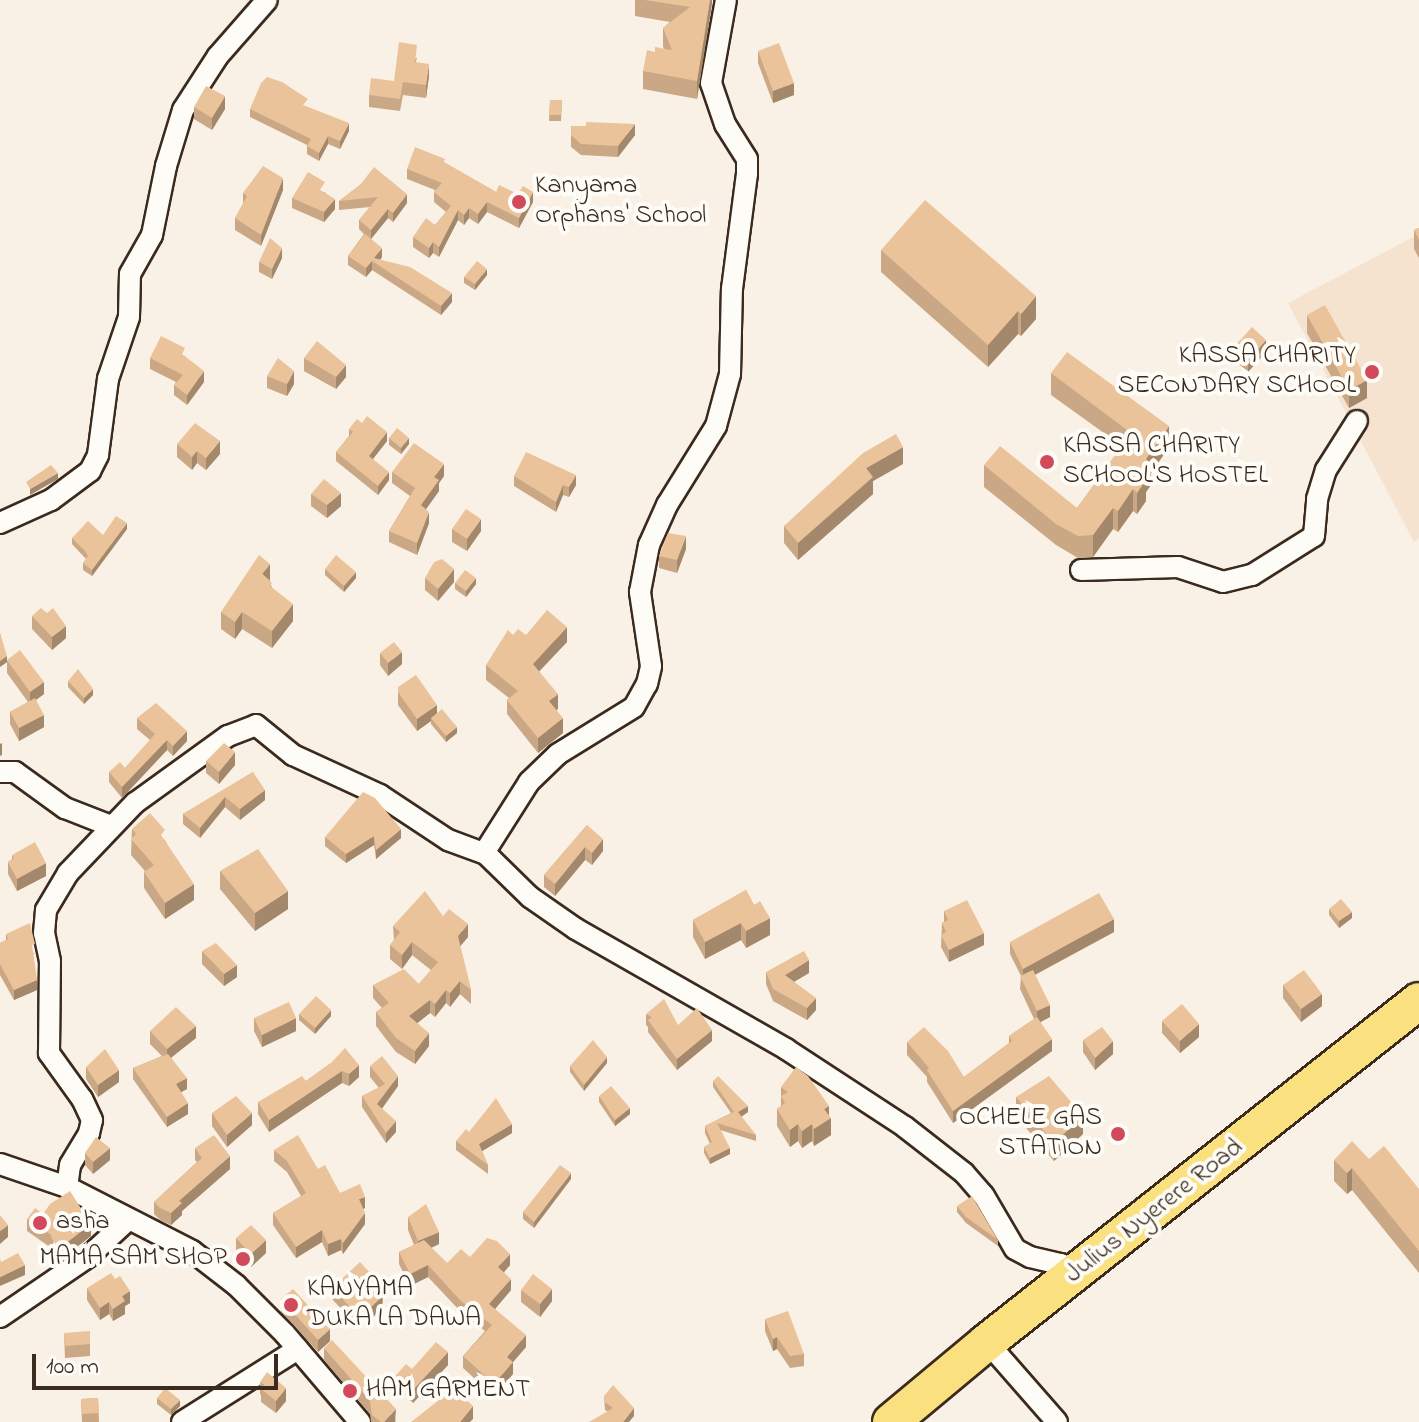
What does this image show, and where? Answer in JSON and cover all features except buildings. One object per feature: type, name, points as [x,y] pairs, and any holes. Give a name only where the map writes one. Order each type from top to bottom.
[{"type":"highway","name":"Julius Nyerere Road","points":[[891,1422],[987,1342],[1419,1001]]},
{"type":"street","points":[[0,523],[67,490],[90,471],[98,455],[108,379],[129,317],[130,274],[152,235],[166,166],[183,110],[218,56],[267,0]]},
{"type":"street","points":[[484,853],[529,782],[558,754],[634,707],[647,684],[651,666],[640,592],[649,545],[667,505],[716,426],[730,374],[732,289],[747,159],[725,124],[711,83],[726,0]]},
{"type":"street","points":[[1081,570],[1178,567],[1223,582],[1252,575],[1314,536],[1317,499],[1326,470],[1357,421]]},
{"type":"street","points":[[67,1187],[70,1165],[89,1133],[92,1120],[82,1099],[49,1053],[46,1034],[50,961],[43,923],[46,910],[68,873],[111,826],[177,771],[240,729],[256,725],[302,761],[380,795],[448,840],[484,853],[530,897],[576,929],[786,1049],[940,1152],[984,1196],[1015,1249],[1023,1255],[1061,1264],[1076,1274]]},
{"type":"street","points":[[0,772],[15,772],[65,808],[111,826]]},
{"type":"street","points":[[0,1164],[67,1187],[203,1260],[236,1285],[298,1349],[360,1422]]},
{"type":"street","points":[[0,1317],[88,1257],[129,1219]]},
{"type":"street","points":[[987,1342],[1057,1422]]},
{"type":"street","points":[[182,1422],[298,1349]]},
{"type":"shaded area","name":"KASSA CHARITY SECONDARY SCHOOL","points":[[1419,234],[1419,538],[1414,542],[1288,303]]},
{"type":"place","name":"Kanyama Orphans' School","points":[[519,202]]},
{"type":"place","name":"KASSA CHARITY SECONDARY SCHOOL","points":[[1372,372]]},
{"type":"place","name":"KASSA CHARITY SCHOOL'S HOSTEL","points":[[1047,462]]},
{"type":"place","name":"OCHELE GAS STATION","points":[[1118,1134]]},
{"type":"place","name":"asha","points":[[40,1223]]},
{"type":"place","name":"MAMA SAM SHOP","points":[[243,1259]]},
{"type":"place","name":"KANYAMA DUKA LA DAWA","points":[[291,1305]]},
{"type":"place","name":"HAM GARMENT","points":[[350,1391]]}]
